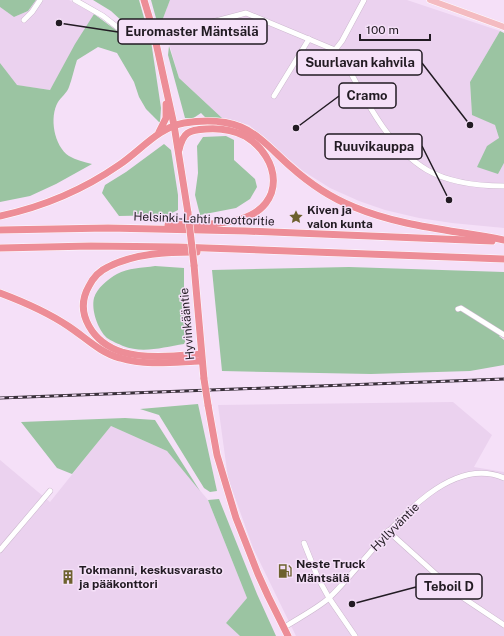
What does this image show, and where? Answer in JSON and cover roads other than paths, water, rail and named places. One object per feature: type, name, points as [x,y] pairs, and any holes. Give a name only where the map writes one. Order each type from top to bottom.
[{"type":"highway","name":"Hyvinkääntie","points":[[144,0],[153,30],[179,150],[194,265],[201,358],[217,455],[236,518],[258,574],[288,636]]},
{"type":"highway","points":[[153,139],[161,130],[166,118],[164,79]]},
{"type":"highway","points":[[0,216],[47,202],[86,185],[119,165],[169,127],[185,123],[224,122],[248,131],[257,137],[290,167],[316,186],[353,207],[371,214],[412,225],[504,241]]},
{"type":"highway","points":[[108,228],[228,222],[240,220],[256,213],[268,201],[274,185],[272,171],[269,163],[259,148],[245,136],[224,129],[211,128],[196,130],[186,133],[183,136],[179,150]]},
{"type":"highway","name":"Helsinki-Lahti moottoritie","points":[[0,230],[108,228],[246,231],[504,241]]},
{"type":"highway","points":[[0,248],[124,246],[504,259]]},
{"type":"highway","points":[[201,358],[129,354],[110,348],[104,344],[89,327],[83,308],[84,298],[93,279],[108,267],[146,255],[180,252],[284,251]]},
{"type":"highway","points":[[0,293],[33,306],[68,326],[107,353],[118,358],[130,361],[153,363],[201,358]]},
{"type":"main road","points":[[430,0],[504,27]]},
{"type":"street","points":[[24,20],[32,12],[40,0]]},
{"type":"street","points":[[75,0],[103,16],[130,37],[137,40],[246,13],[335,50],[340,54],[387,132],[406,155],[428,171],[463,183],[484,186],[504,186]]},
{"type":"street","points":[[335,50],[342,41],[364,0]]},
{"type":"street","points":[[274,96],[309,39]]},
{"type":"street","points":[[458,309],[461,308],[504,335]]},
{"type":"street","name":"Hyllyväntie","points":[[283,628],[329,598],[388,531],[412,507],[438,488],[456,478],[470,473],[483,472],[504,478]]},
{"type":"street","points":[[0,550],[50,491]]},
{"type":"street","points":[[388,531],[459,595],[504,625]]},
{"type":"street","points":[[304,543],[318,578],[329,598],[355,636]]},
{"type":"railway","points":[[0,398],[504,379]]},
{"type":"place","name":"Euromaster Mäntsälä","points":[[59,23]]},
{"type":"place","name":"Suurlavan kahvila","points":[[470,125]]},
{"type":"place","name":"Cramo","points":[[296,128]]},
{"type":"place","name":"Ruuvikauppa","points":[[449,200]]},
{"type":"place","name":"Kiven ja valon kunta","points":[[296,217]]},
{"type":"place","name":"Neste Truck Mäntsälä","points":[[285,571]]},
{"type":"place","name":"Tokmanni, keskusvarasto ja pääkonttori","points":[[68,577]]},
{"type":"place","name":"Teboil D","points":[[352,604]]}]
